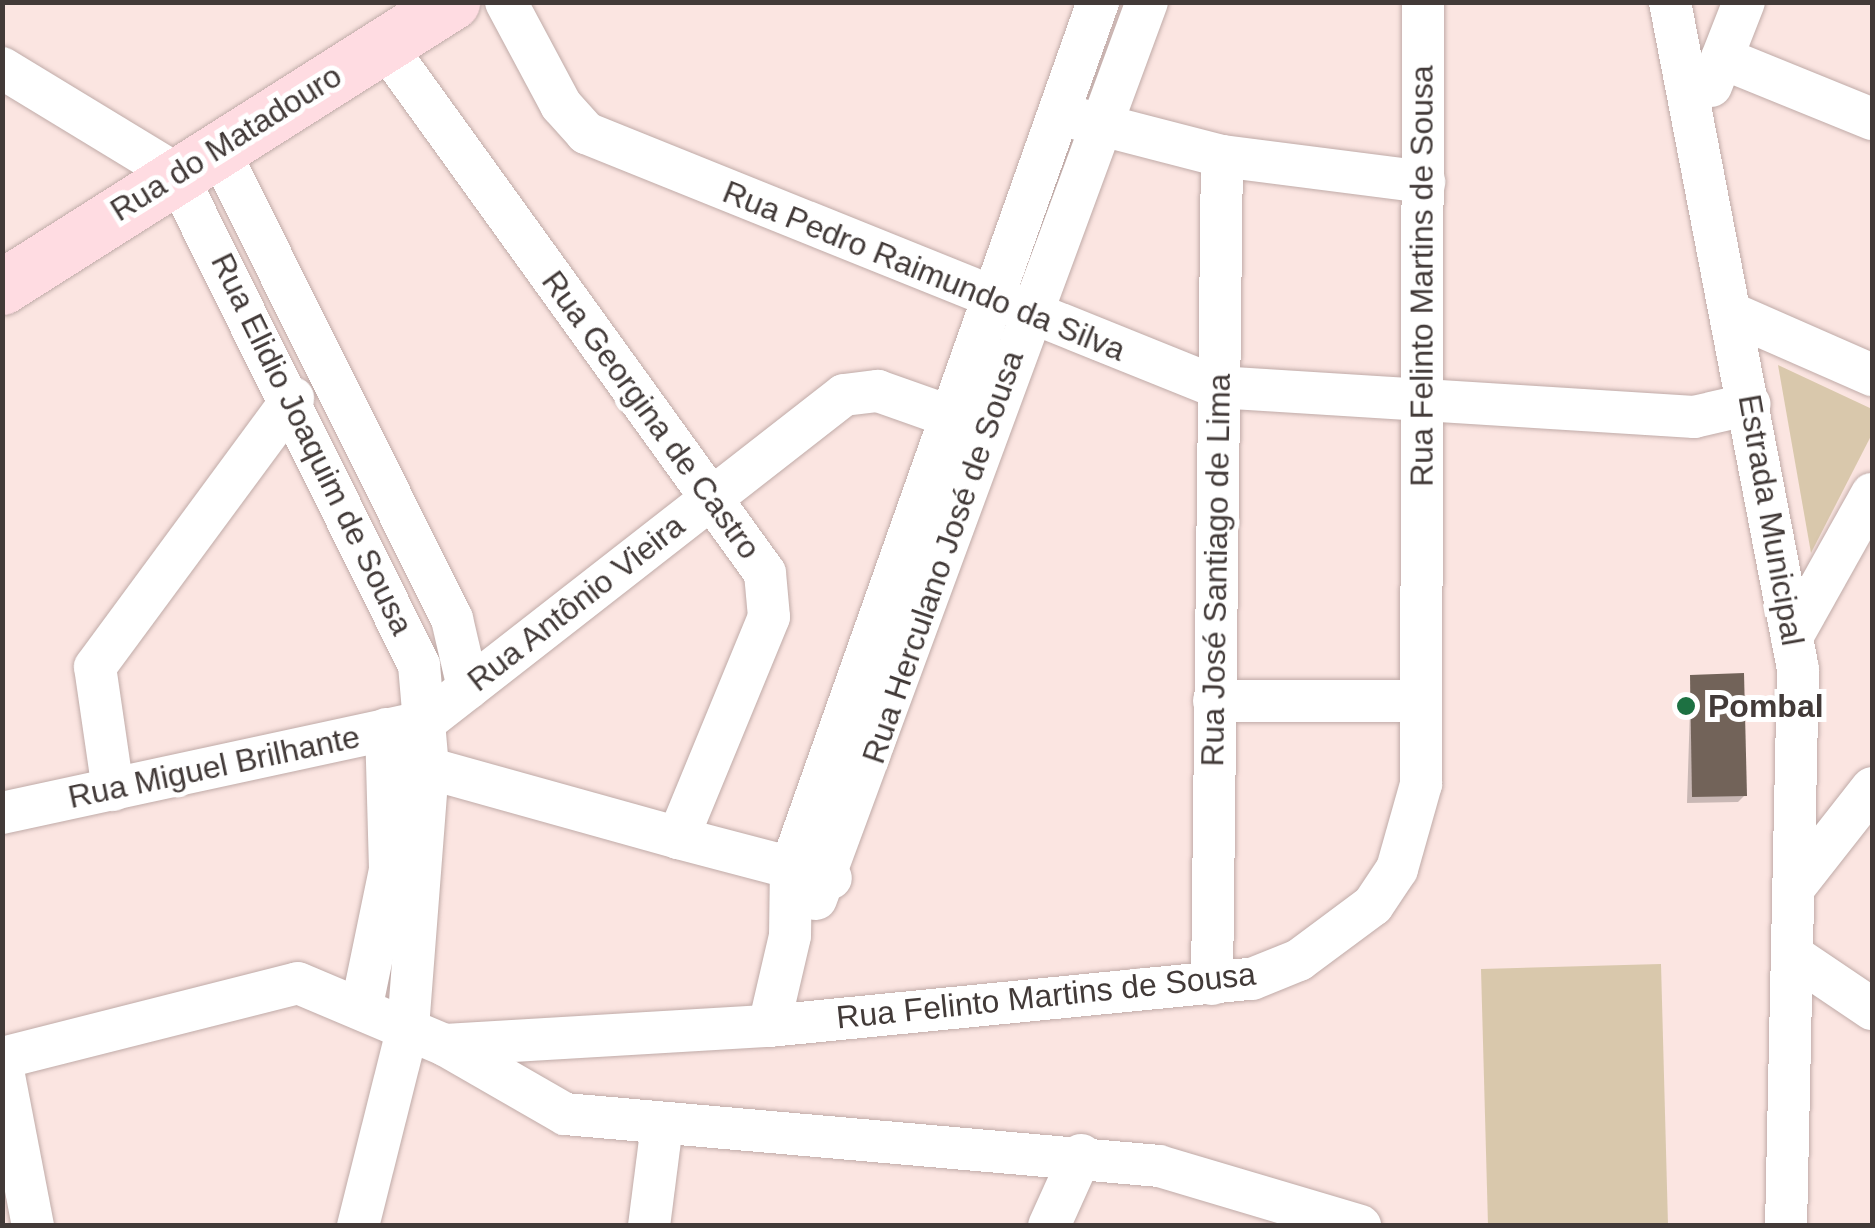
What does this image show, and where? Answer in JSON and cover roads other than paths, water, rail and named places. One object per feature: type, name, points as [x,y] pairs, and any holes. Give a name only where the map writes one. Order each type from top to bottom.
[{"type":"main road","name":"Rua do Matadouro","points":[[2,286],[452,2]]},
{"type":"street","name":"Rua Pedro Raimundo da Silva","points":[[506,2],[560,105],[586,132],[1218,387],[1694,417],[1750,404]]},
{"type":"street","name":"Rua Herculano José de Sousa","points":[[1080,120],[1098,2]]},
{"type":"street","name":"Rua Herculano José de Sousa","points":[[769,1026],[790,936],[811,873],[1080,120],[1147,2]]},
{"type":"street","name":"Rua Felinto Martins de Sousa","points":[[427,1036],[769,1026],[1212,984],[1299,960],[1374,905],[1411,833],[1421,701],[1422,2]]},
{"type":"street","name":"Estrada Municipal","points":[[1670,2],[1698,122],[1792,637],[1796,884],[1786,1226]]},
{"type":"street","points":[[1698,122],[1744,2]]},
{"type":"street","name":"Rua Georgina de Castro","points":[[383,43],[765,573],[772,600],[678,838]]},
{"type":"street","points":[[1722,58],[1872,119]]},
{"type":"street","points":[[2,68],[197,162]]},
{"type":"street","points":[[1080,120],[1222,156],[1424,182]]},
{"type":"street","name":"Rua José Santiago de Lima","points":[[1212,984],[1222,156]]},
{"type":"street","name":"Rua Elidio Joaquim de Sousa","points":[[197,162],[292,398],[410,641],[406,725]]},
{"type":"street","name":"Rua Elidio Joaquim de Sousa","points":[[197,162],[452,619],[468,688]]},
{"type":"street","points":[[1733,314],[1872,376]]},
{"type":"street","name":"Rua Antônio Vieira","points":[[406,725],[468,688],[710,496],[857,391],[970,423]]},
{"type":"street","points":[[112,790],[93,692],[101,654],[292,398]]},
{"type":"street","points":[[1792,637],[1872,494]]},
{"type":"street","points":[[1214,701],[1421,701]]},
{"type":"street","points":[[358,1226],[427,1036],[428,768],[406,725]]},
{"type":"street","points":[[362,1005],[390,870],[406,725]]},
{"type":"street","name":"Rua Miguel Brilhante","points":[[2,814],[406,725]]},
{"type":"street","points":[[428,768],[811,873]]},
{"type":"street","points":[[1796,884],[1872,788]]},
{"type":"street","points":[[1792,955],[1872,1010]]},
{"type":"street","name":"Rua Felinto Martins de Sousa","points":[[2,1061],[275,982],[362,1005],[427,1036],[564,1114],[1081,1155],[1253,1208],[1360,1226]]},
{"type":"street","points":[[2,1061],[33,1226]]},
{"type":"street","points":[[649,1226],[662,1124]]},
{"type":"street","points":[[1049,1226],[1081,1155]]},
{"type":"place","name":"Pombal","points":[[1686,706]]}]
